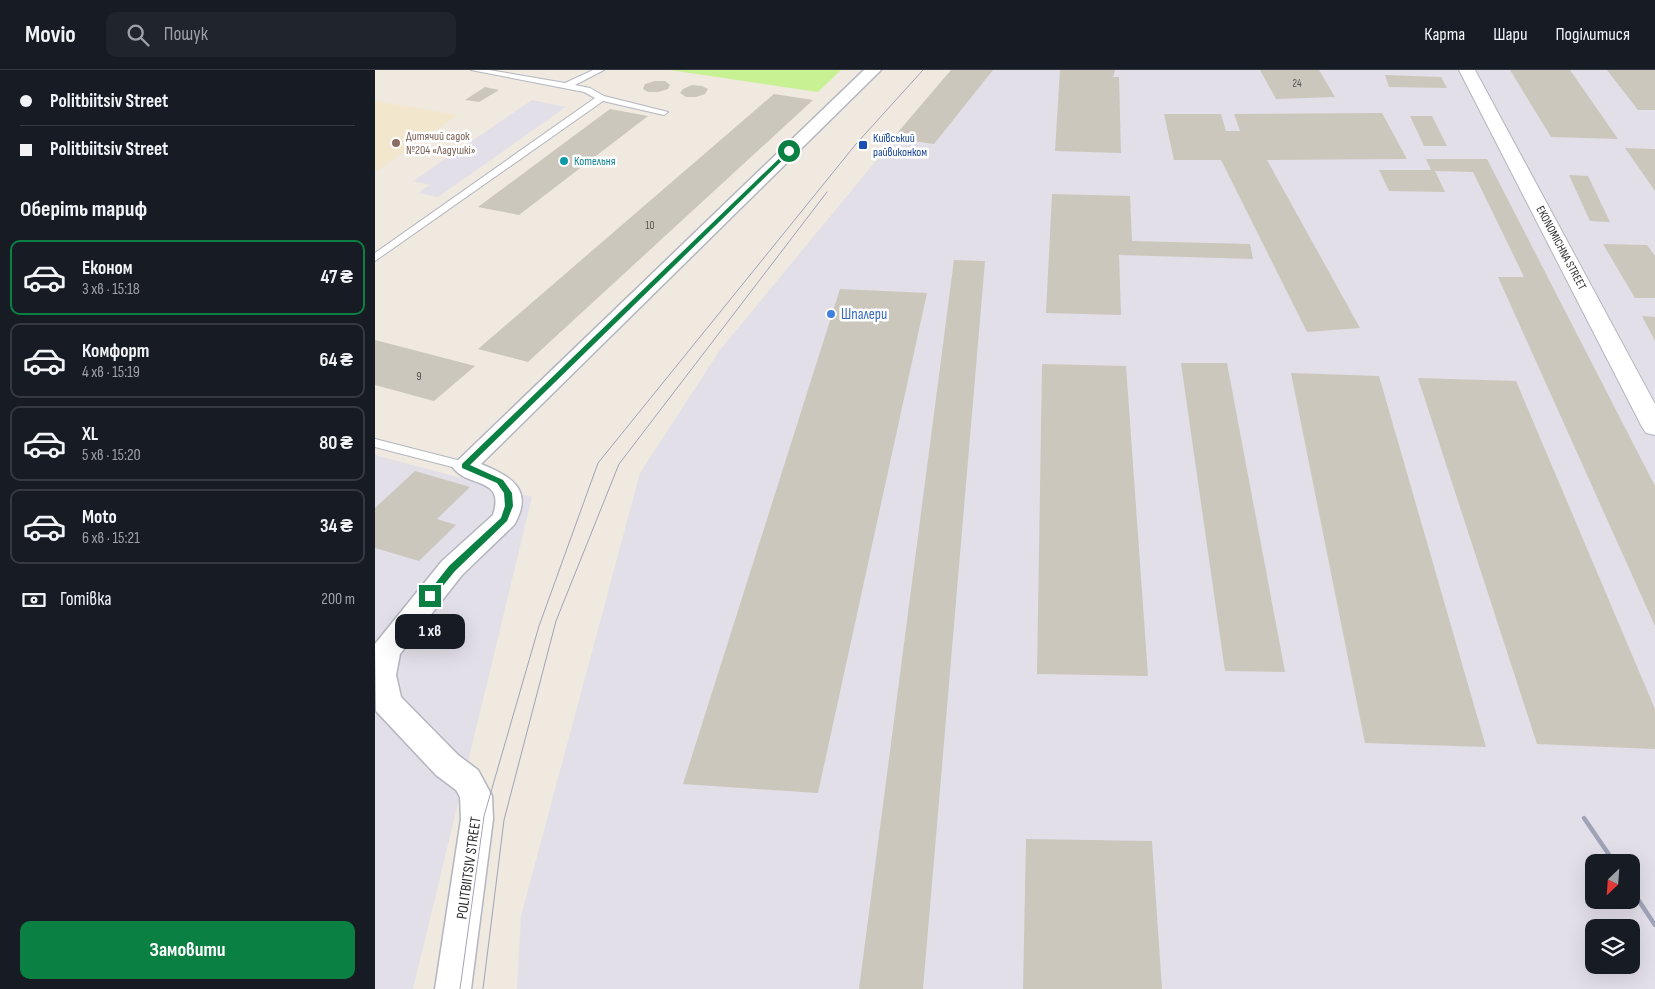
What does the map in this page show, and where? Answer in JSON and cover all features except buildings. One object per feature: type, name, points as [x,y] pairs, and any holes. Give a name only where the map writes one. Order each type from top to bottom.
[{"type":"street","points":[[465,466],[873,70]]},
{"type":"street","name":"EKONOMICHNA STREET","points":[[1467,70],[1655,427]]},
{"type":"street","name":"POLITBIITSIV STREET","points":[[453,989],[477,819],[477,796],[467,780],[447,765],[387,702],[381,675],[387,651],[452,568],[505,519],[509,506],[508,493],[500,482],[465,466]]},
{"type":"lane","points":[[475,70],[587,90],[601,98],[664,112]]},
{"type":"lane","points":[[566,86],[601,70]]},
{"type":"lane","points":[[375,258],[601,98]]},
{"type":"lane","points":[[375,443],[465,466]]},
{"type":"shaded area","points":[[951,70],[1655,70],[1655,989],[517,989],[521,916],[640,473],[720,350]]},
{"type":"shaded area","points":[[532,100],[566,107],[438,197],[418,193],[430,185],[413,181]]},
{"type":"shaded area","name":"Дитячий садок №204 «Ладушкі»","points":[[375,101],[458,115],[375,172]]},
{"type":"shaded area","points":[[375,455],[532,497],[413,989],[375,989]]},
{"type":"green space","points":[[670,70],[841,70],[818,92]]},
{"type":"tram line","points":[[460,989],[484,816],[539,626],[598,463],[856,144],[923,70]]},
{"type":"tram line","points":[[483,989],[504,820],[556,621],[619,464],[827,192]]},
{"type":"railway","points":[[1584,818],[1609,854]]},
{"type":"railway","points":[[1640,902],[1655,925]]},
{"type":"place","name":"Дитячий садок №204 «Ладушкі»","points":[[396,143]]},
{"type":"place","name":"Київський райвиконком","points":[[863,145]]},
{"type":"place","name":"Котельня","points":[[564,161]]},
{"type":"place","name":"Шпалери","points":[[831,314]]},
{"type":"route","points":[[430,596],[452,568],[505,519],[509,506],[508,493],[500,482],[465,466],[789,151]]}]
